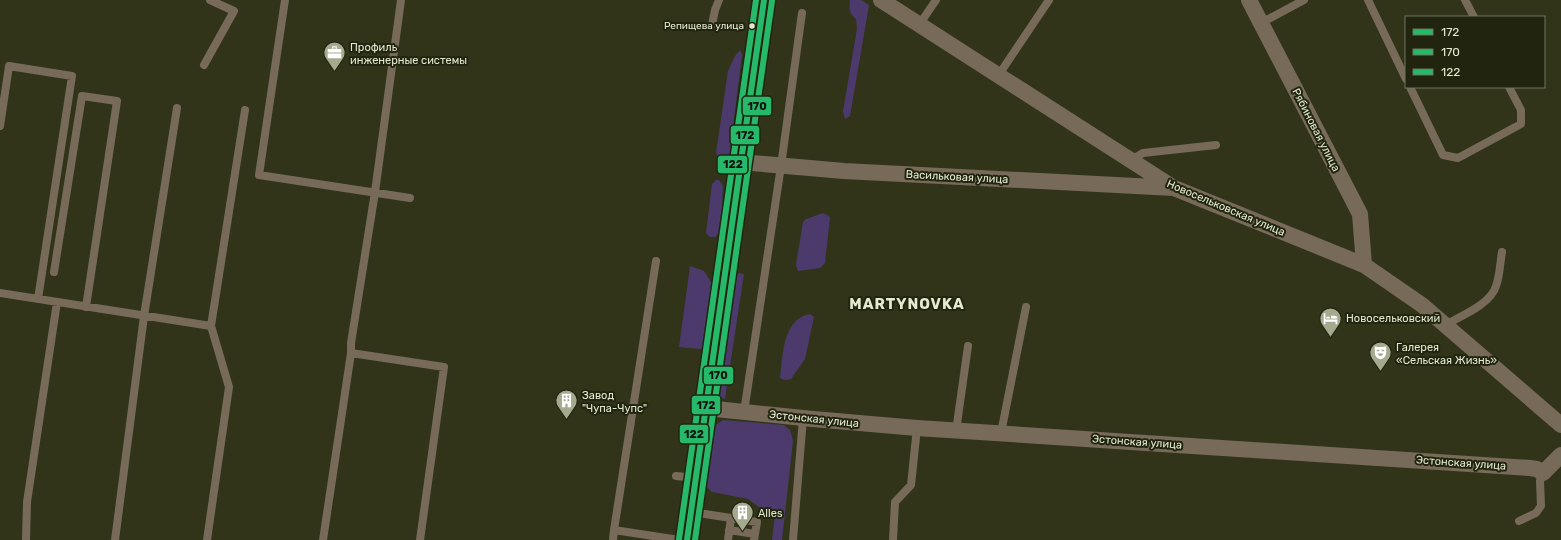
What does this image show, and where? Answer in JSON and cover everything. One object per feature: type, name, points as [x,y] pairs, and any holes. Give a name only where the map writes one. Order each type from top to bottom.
[{"type":"street","points":[[687,540],[764,0]]},
{"type":"street","name":"Рябиновая улица","points":[[1249,0],[1360,214],[1364,265]]},
{"type":"street","name":"Новосельковская улица","points":[[889,3],[919,25],[1174,188],[1364,265],[1422,305],[1561,425]]},
{"type":"street","name":"Васильковая улица","points":[[740,162],[781,166],[1174,188]]},
{"type":"street","name":"Эстонская улица","points":[[706,408],[956,431],[1530,468],[1537,469],[1543,473]]},
{"type":"street","points":[[1543,473],[1561,455]]},
{"type":"lane","points":[[204,64],[234,11],[210,0]]},
{"type":"lane","points":[[285,0],[259,175],[410,198]]},
{"type":"lane","points":[[323,540],[401,0]]},
{"type":"lane","points":[[712,25],[719,0]]},
{"type":"lane","points":[[919,25],[936,0]]},
{"type":"lane","points":[[998,76],[1049,0]]},
{"type":"lane","points":[[1261,23],[1304,0]]},
{"type":"lane","points":[[1368,0],[1405,77]]},
{"type":"lane","points":[[1465,0],[1473,16]]},
{"type":"lane","points":[[744,412],[781,166],[802,13]]},
{"type":"lane","points":[[0,126],[9,66],[72,76],[38,299]]},
{"type":"lane","points":[[1410,88],[1444,155],[1458,158],[1521,124],[1521,110],[1510,88]]},
{"type":"lane","points":[[54,272],[82,96],[117,101],[86,307]]},
{"type":"lane","points":[[115,540],[144,316],[177,108]]},
{"type":"lane","points":[[207,540],[230,387],[211,326],[245,110]]},
{"type":"lane","points":[[1131,160],[1143,153],[1216,145]]},
{"type":"lane","points":[[1446,325],[1483,303],[1492,294],[1496,286],[1502,252]]},
{"type":"lane","points":[[612,540],[656,261]]},
{"type":"lane","points":[[0,293],[211,326]]},
{"type":"lane","points":[[26,540],[27,502],[57,302]]},
{"type":"lane","points":[[1001,433],[1026,307]]},
{"type":"lane","points":[[956,431],[968,346]]},
{"type":"lane","points":[[351,353],[444,367],[420,540]]},
{"type":"lane","points":[[793,540],[803,418]]},
{"type":"lane","points":[[893,540],[895,502],[911,485],[917,428]]},
{"type":"lane","points":[[1519,521],[1536,513],[1541,506],[1540,481],[1543,473]]},
{"type":"lane","points":[[676,476],[696,478]]},
{"type":"lane","points":[[692,512],[757,522],[755,537],[729,530]]},
{"type":"lane","points":[[728,540],[731,518]]},
{"type":"lane","points":[[614,530],[679,540]]},
{"type":"shaded area","points":[[850,0],[861,0],[869,5],[850,116],[845,119],[843,111],[857,29],[856,19],[850,11]]},
{"type":"shaded area","points":[[740,50],[742,55],[729,158],[725,162],[720,161],[716,153],[728,71],[735,56]]},
{"type":"shaded area","points":[[716,180],[719,180],[723,186],[721,230],[715,237],[710,237],[706,233],[712,184]]},
{"type":"shaded area","points":[[823,213],[830,217],[825,263],[820,268],[798,271],[796,265],[803,222],[806,219]]},
{"type":"shaded area","points":[[690,266],[704,271],[713,285],[705,344],[701,349],[679,347]]},
{"type":"shaded area","points":[[733,272],[744,274],[725,399],[718,396],[716,389]]},
{"type":"shaded area","points":[[810,314],[814,317],[805,359],[791,379],[785,380],[780,378],[783,349],[789,331],[794,323],[801,317]]},
{"type":"shaded area","points":[[723,420],[784,425],[790,430],[793,441],[782,540],[772,540],[775,514],[763,510],[748,499],[712,492],[706,486],[713,427]]},
{"type":"transit line","name":"122","points":[[679,539],[756,0]]},
{"type":"transit line","name":"172","points":[[687,540],[764,0]]},
{"type":"transit line","name":"170","points":[[695,540],[772,1]]},
{"type":"place","name":"Репищева улица","points":[[752,26]]},
{"type":"place","name":"Профиль инженерные системы","points":[[335,72]]},
{"type":"place","name":"Новосельковский","points":[[1330,338]]},
{"type":"place","name":"Галерея «Сельская Жизнь»","points":[[1381,372]]},
{"type":"place","name":"Завод \"Чупа-Чупс\"","points":[[566,420]]},
{"type":"place","name":"Alles","points":[[743,532]]},
{"type":"district","name":"MARTYNOVKA","points":[[907,304]]}]
